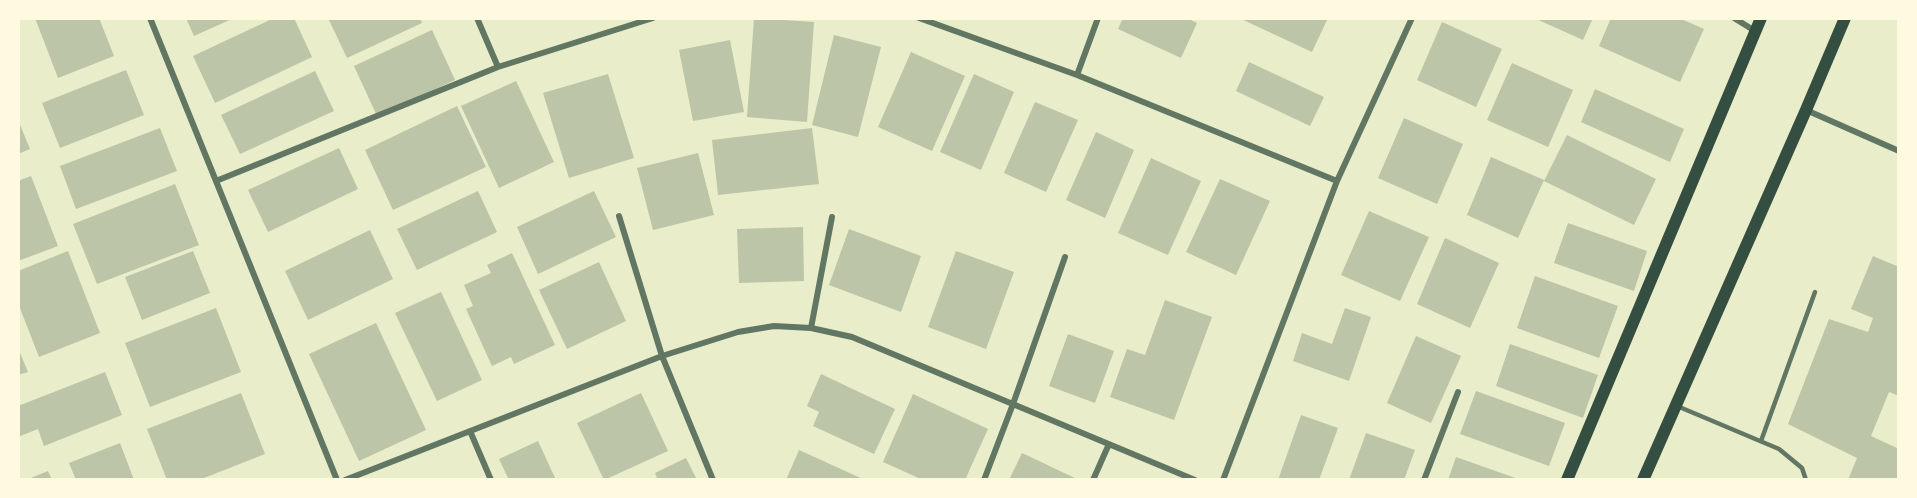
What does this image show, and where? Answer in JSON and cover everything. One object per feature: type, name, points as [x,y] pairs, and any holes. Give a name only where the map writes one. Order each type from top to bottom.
[{"type":"main road","points":[[1568,480],[1761,18]]},
{"type":"main road","points":[[1643,480],[1845,18]]},
{"type":"street","points":[[150,18],[338,480]]},
{"type":"street","points":[[477,18],[498,67]]},
{"type":"street","points":[[216,182],[498,67],[653,18]]},
{"type":"street","points":[[919,18],[1077,75],[1337,181]]},
{"type":"street","points":[[1077,75],[1098,18]]},
{"type":"street","points":[[1223,480],[1337,181],[1412,18]]},
{"type":"street","points":[[1734,18],[1755,31]]},
{"type":"street","points":[[1806,110],[1899,151]]},
{"type":"street","points":[[619,216],[662,356],[713,480]]},
{"type":"street","points":[[811,328],[832,217]]},
{"type":"street","points":[[984,480],[1014,404],[1065,257]]},
{"type":"street","points":[[345,480],[662,356],[738,332],[774,326],[811,328],[852,337],[1195,480]]},
{"type":"street","points":[[1424,480],[1458,392]]},
{"type":"street","points":[[470,431],[491,480]]},
{"type":"street","points":[[1093,480],[1109,444]]},
{"type":"lane","points":[[1761,441],[1815,292]]},
{"type":"lane","points":[[1676,405],[1779,449],[1802,468],[1806,480]]},
{"type":"building","points":[[35,18],[99,18],[114,56],[58,78]]},
{"type":"building","points":[[186,18],[234,18],[194,36]]},
{"type":"building","points":[[274,18],[294,18],[312,57],[215,103],[193,56]]},
{"type":"building","points":[[328,18],[420,18],[422,23],[347,58]]},
{"type":"building","points":[[754,18],[814,22],[807,122],[747,117]]},
{"type":"building","points":[[1123,18],[1187,18],[1197,23],[1181,58],[1118,29]]},
{"type":"building","points":[[1239,18],[1328,18],[1312,52]]},
{"type":"building","points":[[1534,18],[1593,18],[1583,40]]},
{"type":"building","points":[[1611,18],[1679,18],[1704,29],[1680,82],[1599,46]]},
{"type":"building","points":[[1442,22],[1502,49],[1476,107],[1417,80]]},
{"type":"building","points":[[432,30],[455,80],[377,116],[354,66]]},
{"type":"building","points":[[834,35],[881,47],[858,137],[812,125]]},
{"type":"building","points":[[730,40],[744,112],[693,121],[679,50]]},
{"type":"building","points":[[911,52],[965,76],[932,151],[878,127]]},
{"type":"building","points":[[1249,62],[1324,97],[1310,126],[1236,91]]},
{"type":"building","points":[[1512,63],[1573,90],[1548,147],[1487,120]]},
{"type":"building","points":[[126,70],[144,115],[60,148],[42,103]]},
{"type":"building","points":[[315,71],[334,111],[240,154],[221,115]]},
{"type":"building","points":[[608,74],[634,158],[569,178],[543,93]]},
{"type":"building","points":[[974,74],[1014,92],[981,170],[940,152]]},
{"type":"building","points":[[516,81],[554,162],[499,188],[461,106]]},
{"type":"building","points":[[1595,89],[1684,129],[1670,162],[1581,122]]},
{"type":"building","points":[[1035,102],[1078,120],[1046,192],[1004,173]]},
{"type":"building","points":[[457,106],[486,167],[393,210],[365,150]]},
{"type":"building","points":[[1404,118],[1463,144],[1437,204],[1378,178]]},
{"type":"building","points":[[18,120],[30,149],[18,154]]},
{"type":"building","points":[[160,128],[177,171],[76,209],[60,166]]},
{"type":"building","points":[[812,128],[819,184],[718,195],[712,140]]},
{"type":"building","points":[[1096,132],[1134,150],[1105,218],[1066,200]]},
{"type":"building","points":[[1567,135],[1656,179],[1634,225],[1544,181]]},
{"type":"building","points":[[339,148],[358,189],[268,232],[248,190]]},
{"type":"building","points":[[698,153],[714,215],[653,230],[637,168]]},
{"type":"building","points":[[1491,157],[1544,180],[1518,238],[1467,215]]},
{"type":"building","points":[[1151,158],[1201,181],[1168,255],[1118,233]]},
{"type":"building","points":[[31,176],[58,246],[18,261],[18,181]]},
{"type":"building","points":[[1220,179],[1270,201],[1236,275],[1186,252]]},
{"type":"building","points":[[175,184],[199,245],[97,284],[73,224]]},
{"type":"building","points":[[478,191],[497,232],[417,270],[397,229]]},
{"type":"building","points":[[594,191],[616,237],[538,274],[517,227]]},
{"type":"building","points":[[1369,211],[1429,237],[1400,301],[1341,275]]},
{"type":"building","points":[[1568,223],[1647,251],[1634,291],[1554,263]]},
{"type":"building","points":[[803,227],[804,281],[739,283],[737,229]]},
{"type":"building","points":[[849,229],[921,256],[901,312],[829,285]]},
{"type":"building","points":[[370,230],[393,279],[308,320],[285,271]]},
{"type":"building","points":[[1445,238],[1499,263],[1470,328],[1417,304]]},
{"type":"building","points":[[68,251],[100,333],[39,357],[18,303],[18,271]]},
{"type":"building","points":[[193,251],[210,293],[142,320],[125,277]]},
{"type":"building","points":[[956,251],[1014,272],[986,349],[928,327]]},
{"type":"building","points":[[512,253],[555,345],[514,364],[511,357],[492,366],[466,309],[473,306],[464,285],[491,273],[487,265]]},
{"type":"building","points":[[1873,256],[1899,267],[1899,396],[1889,392],[1871,436],[1899,449],[1899,480],[1848,480],[1857,458],[1788,424],[1829,319],[1868,332],[1873,318],[1851,309]]},
{"type":"building","points":[[599,262],[626,321],[567,349],[539,290]]},
{"type":"building","points":[[1535,276],[1618,306],[1599,358],[1517,328]]},
{"type":"building","points":[[441,292],[482,380],[437,401],[395,313]]},
{"type":"building","points":[[1165,300],[1212,317],[1174,420],[1110,397],[1127,349],[1145,355]]},
{"type":"building","points":[[216,308],[241,372],[150,407],[125,343]]},
{"type":"building","points":[[1345,308],[1371,317],[1349,381],[1293,361],[1302,333],[1332,344]]},
{"type":"building","points":[[376,323],[426,430],[359,461],[309,354]]},
{"type":"building","points":[[1068,334],[1114,351],[1095,403],[1049,386]]},
{"type":"building","points":[[1416,336],[1461,356],[1431,423],[1387,403]]},
{"type":"building","points":[[1510,344],[1598,375],[1583,418],[1496,386]]},
{"type":"building","points":[[18,348],[28,372],[18,375]]},
{"type":"building","points":[[105,372],[122,415],[44,446],[38,429],[18,437],[18,406]]},
{"type":"building","points":[[821,374],[895,409],[874,454],[813,426],[819,412],[807,406]]},
{"type":"building","points":[[1476,391],[1565,423],[1549,466],[1460,434]]},
{"type":"building","points":[[241,393],[265,454],[199,480],[167,480],[147,429]]},
{"type":"building","points":[[641,393],[668,451],[604,480],[577,423]]},
{"type":"building","points":[[913,394],[988,429],[965,480],[923,480],[883,462]]},
{"type":"building","points":[[1301,415],[1338,428],[1319,480],[1278,480]]},
{"type":"building","points":[[1366,433],[1415,450],[1404,480],[1349,480]]},
{"type":"building","points":[[538,441],[556,480],[509,480],[499,459]]},
{"type":"building","points":[[120,443],[134,480],[76,480],[69,463]]},
{"type":"building","points":[[799,450],[865,480],[786,480]]},
{"type":"building","points":[[1022,453],[1079,480],[1009,480]]},
{"type":"building","points":[[1456,457],[1521,480],[1448,480]]},
{"type":"building","points":[[686,458],[697,480],[653,480],[657,478],[655,473]]},
{"type":"building","points":[[48,471],[52,480],[26,480]]}]
